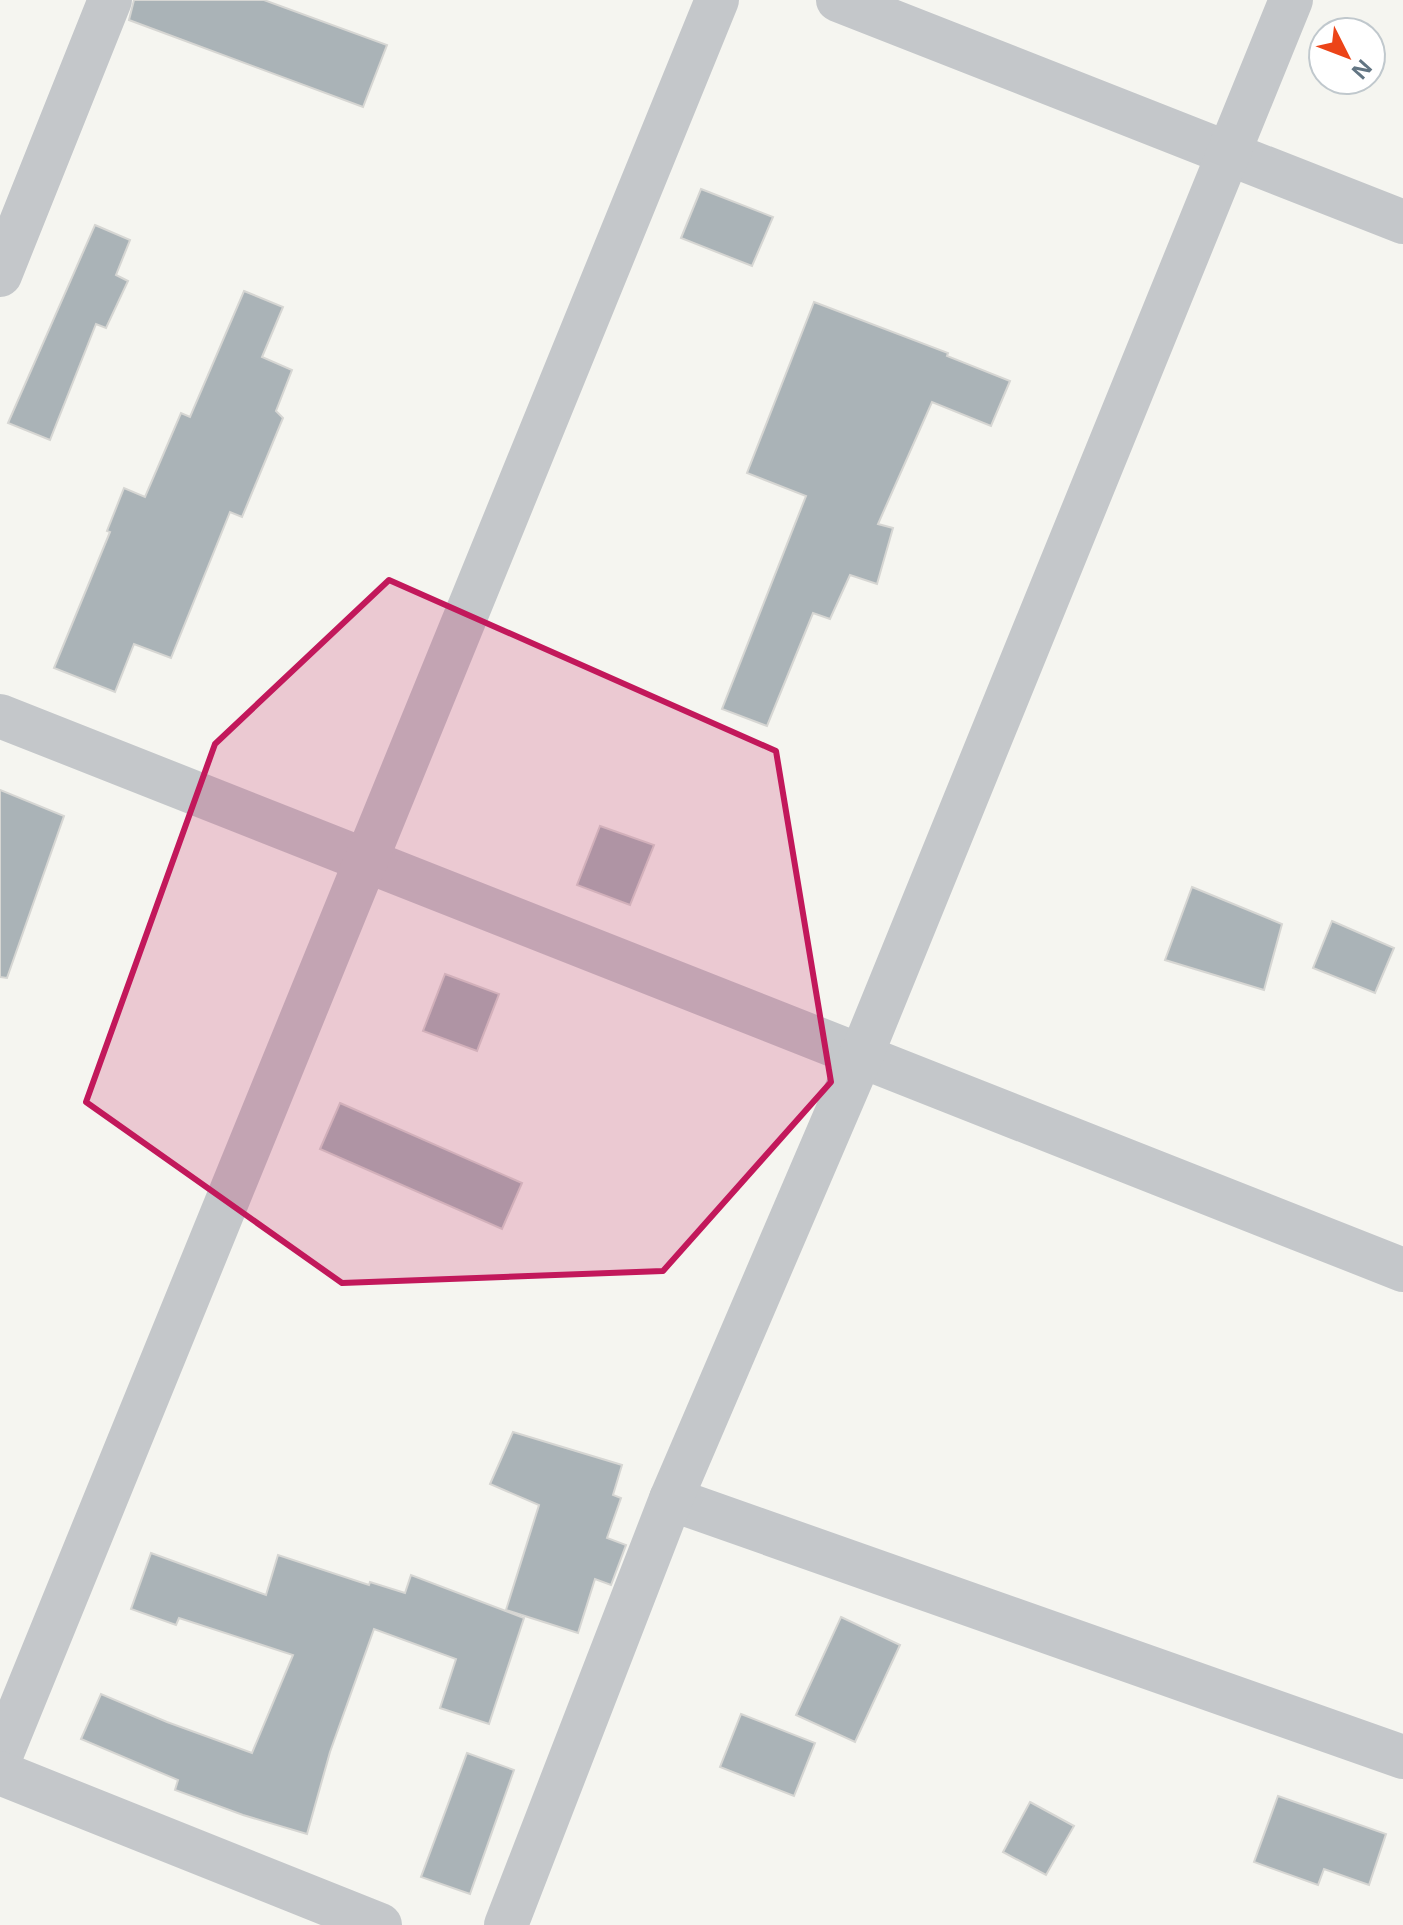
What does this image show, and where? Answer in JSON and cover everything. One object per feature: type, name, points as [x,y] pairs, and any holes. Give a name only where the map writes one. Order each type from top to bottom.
[{"type":"street","points":[[0,275],[110,0]]},
{"type":"street","points":[[0,1758],[717,0]]},
{"type":"street","points":[[838,0],[1403,222]]},
{"type":"street","points":[[506,1925],[671,1499],[861,1056],[1291,0]]},
{"type":"street","points":[[0,716],[1403,1270]]},
{"type":"street","points":[[671,1499],[1403,1757]]},
{"type":"street","points":[[0,1773],[380,1925]]},
{"type":"highlighted area","points":[[389,580],[776,751],[831,1082],[663,1271],[342,1283],[86,1102],[215,744]]},
{"type":"building","points":[[134,0],[264,0],[387,45],[363,107],[129,20]]},
{"type":"building","points":[[701,189],[773,217],[752,266],[681,238]]},
{"type":"building","points":[[95,225],[130,240],[116,275],[128,281],[106,328],[96,324],[50,440],[8,423]]},
{"type":"building","points":[[244,291],[283,307],[262,357],[292,370],[276,411],[283,418],[242,517],[230,512],[171,658],[134,644],[115,692],[54,668],[110,532],[107,531],[124,488],[145,497],[181,413],[190,417]]},
{"type":"building","points":[[814,302],[948,353],[947,356],[1010,381],[991,426],[932,402],[878,524],[893,528],[877,584],[850,575],[830,619],[813,613],[767,726],[722,709],[806,496],[747,473]]},
{"type":"building","points":[[0,790],[64,816],[7,978],[0,977]]},
{"type":"building","points":[[600,826],[654,845],[630,905],[577,885]]},
{"type":"building","points":[[1192,887],[1282,924],[1264,990],[1165,960]]},
{"type":"building","points":[[1332,921],[1394,948],[1375,993],[1313,968]]},
{"type":"building","points":[[445,974],[499,994],[477,1051],[423,1031]]},
{"type":"building","points":[[340,1103],[522,1183],[502,1229],[320,1149]]},
{"type":"building","points":[[513,1432],[622,1465],[613,1495],[621,1498],[607,1538],[626,1545],[611,1585],[595,1579],[578,1633],[506,1610],[539,1505],[490,1484]]},
{"type":"building","points":[[151,1553],[266,1595],[278,1555],[369,1585],[370,1582],[405,1593],[411,1575],[524,1618],[489,1724],[440,1708],[456,1659],[374,1629],[330,1752],[307,1834],[175,1790],[178,1780],[81,1739],[101,1694],[252,1753],[293,1655],[179,1618],[176,1625],[131,1609]]},
{"type":"building","points":[[841,1617],[900,1645],[855,1742],[796,1715]]},
{"type":"building","points":[[741,1714],[815,1743],[794,1796],[720,1767]]},
{"type":"building","points":[[467,1753],[514,1770],[470,1894],[421,1877]]},
{"type":"building","points":[[1278,1796],[1386,1834],[1369,1885],[1324,1869],[1318,1885],[1254,1862]]},
{"type":"building","points":[[1030,1802],[1074,1826],[1046,1875],[1003,1852]]}]
